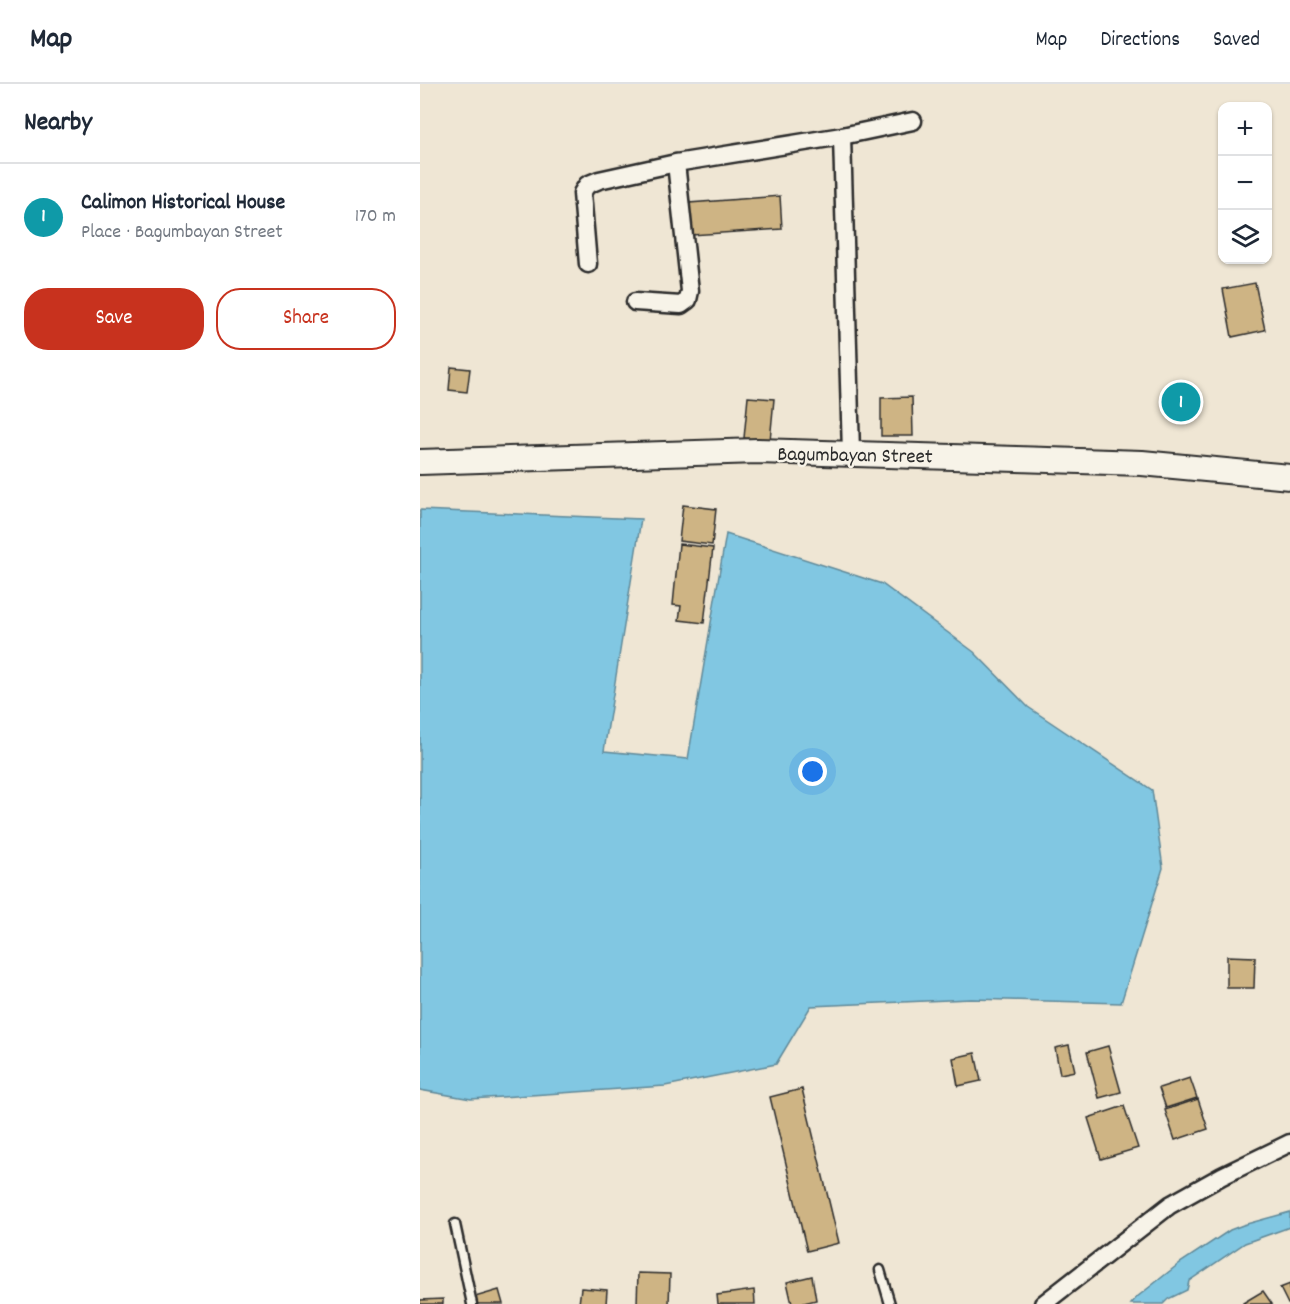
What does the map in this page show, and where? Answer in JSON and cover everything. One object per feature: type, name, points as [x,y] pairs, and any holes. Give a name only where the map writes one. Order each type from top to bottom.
[{"type":"main road","name":"Bagumbayan Street","points":[[420,462],[758,451],[1142,462],[1290,477]]},
{"type":"street","points":[[588,264],[582,193],[587,185],[599,180],[676,164],[842,136],[913,121]]},
{"type":"street","points":[[842,136],[850,453]]},
{"type":"street","points":[[635,302],[681,305],[688,300],[690,291],[676,164]]},
{"type":"street","points":[[1043,1304],[1170,1205],[1222,1176],[1290,1143]]},
{"type":"lane","points":[[455,1224],[472,1304]]},
{"type":"lane","points":[[880,1269],[890,1304]]},
{"type":"water","points":[[420,510],[641,519],[604,751],[688,759],[726,534],[882,584],[974,652],[1028,707],[1152,790],[1163,868],[1121,1003],[971,999],[811,1006],[776,1064],[665,1086],[471,1099],[420,1090]]},
{"type":"water","points":[[1290,1212],[1290,1227],[1245,1243],[1189,1281],[1187,1290],[1163,1304],[1131,1304],[1180,1263],[1230,1230]]},
{"type":"building","points":[[780,196],[782,229],[691,235],[689,203]]},
{"type":"building","points":[[1255,283],[1265,330],[1232,337],[1223,289]]},
{"type":"building","points":[[451,367],[470,369],[467,392],[449,390]]},
{"type":"building","points":[[748,397],[774,399],[770,441],[744,438]]},
{"type":"building","points":[[912,397],[913,436],[881,436],[881,398]]},
{"type":"building","points":[[683,505],[716,509],[712,545],[679,541]]},
{"type":"building","points":[[679,544],[713,548],[704,623],[679,620],[681,606],[673,605]]},
{"type":"building","points":[[1227,956],[1255,957],[1254,988],[1227,988]]},
{"type":"building","points":[[1069,1045],[1075,1071],[1060,1074],[1055,1048]]},
{"type":"building","points":[[1108,1046],[1121,1092],[1099,1098],[1087,1052]]},
{"type":"building","points":[[975,1053],[981,1081],[958,1086],[953,1058]]},
{"type":"building","points":[[1190,1078],[1197,1098],[1166,1108],[1159,1088]]},
{"type":"building","points":[[802,1089],[839,1243],[807,1251],[770,1097]]},
{"type":"building","points":[[1198,1099],[1208,1129],[1175,1140],[1165,1110]]},
{"type":"building","points":[[1124,1106],[1138,1148],[1101,1159],[1088,1118]]},
{"type":"building","points":[[638,1273],[670,1274],[669,1304],[637,1304]]},
{"type":"building","points":[[812,1276],[816,1300],[792,1304],[787,1282]]},
{"type":"building","points":[[1290,1284],[1290,1304],[1288,1304],[1280,1288]]},
{"type":"building","points":[[581,1288],[607,1290],[606,1304],[579,1304]]},
{"type":"building","points":[[499,1290],[503,1304],[476,1304],[475,1297]]},
{"type":"building","points":[[754,1290],[755,1304],[718,1304],[717,1295]]},
{"type":"building","points":[[1263,1291],[1272,1304],[1243,1303]]},
{"type":"building","points":[[443,1299],[443,1304],[420,1304],[420,1300]]},
{"type":"place","name":"Calimon Historical House","points":[[1181,402]]}]
